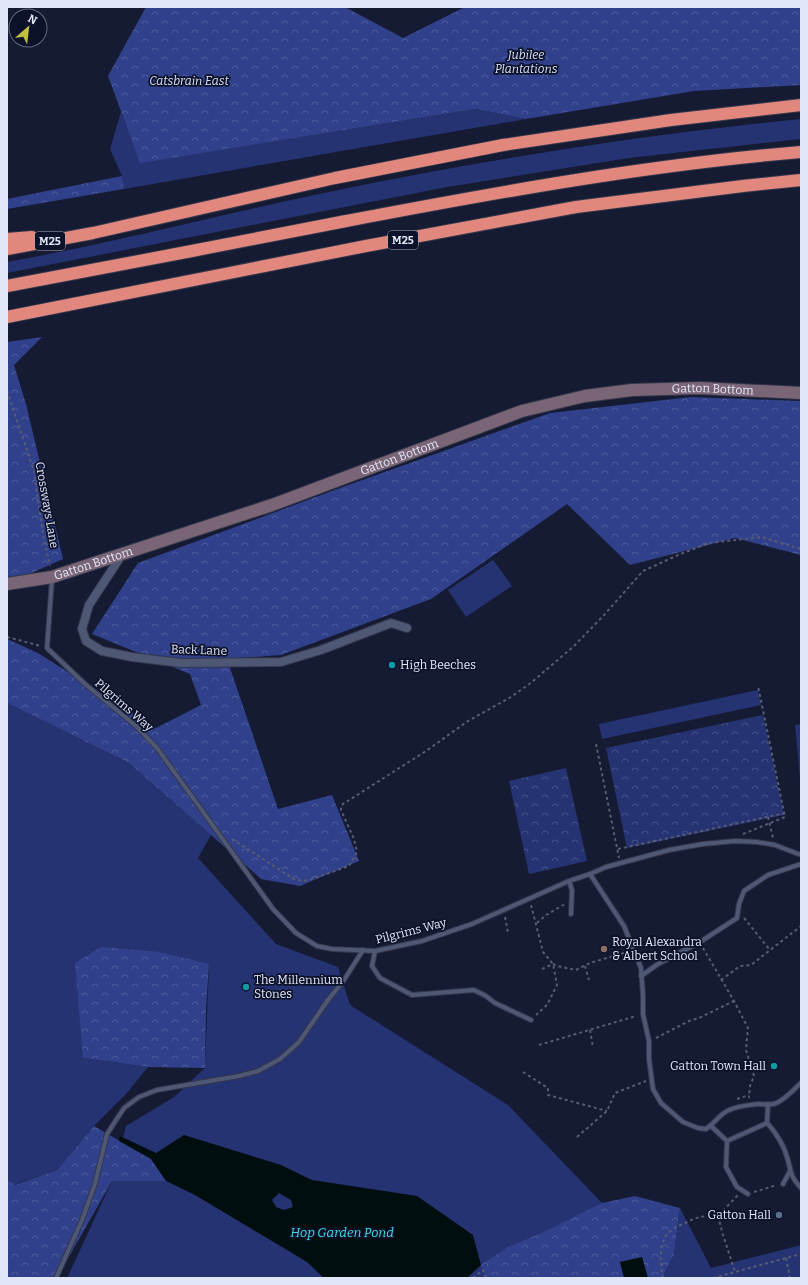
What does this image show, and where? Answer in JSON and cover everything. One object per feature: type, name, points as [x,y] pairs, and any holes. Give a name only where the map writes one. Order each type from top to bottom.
[{"type":"highway","name":"M25","points":[[7,249],[93,233],[335,178],[503,145],[671,120],[801,105]]},
{"type":"highway","name":"M25","points":[[7,286],[555,183],[667,166],[801,152]]},
{"type":"highway","name":"M25","points":[[7,316],[576,207],[801,180]]},
{"type":"highway","name":"M25","points":[[7,239],[93,233]]},
{"type":"street","name":"Gatton Bottom","points":[[7,584],[52,577],[272,505],[522,411],[585,396],[632,390],[700,388],[801,393]]},
{"type":"street","name":"Back Lane","points":[[123,553],[89,605],[82,630],[86,641],[102,651],[132,657],[180,663],[281,662],[321,650],[391,623],[407,628]]},
{"type":"lane","points":[[47,648],[52,577]]},
{"type":"lane","name":"Pilgrims Way","points":[[47,648],[85,684],[136,726],[157,748],[272,910],[296,933],[317,946],[332,949],[375,951],[422,941],[472,924],[569,881],[606,867],[669,850],[703,844],[735,841],[775,845],[801,855]]},
{"type":"lane","points":[[641,976],[658,964],[700,942],[737,918],[744,891],[768,875],[801,864]]},
{"type":"lane","points":[[590,874],[624,926],[640,968],[643,995],[643,1014],[649,1041],[651,1079],[653,1089],[661,1103],[683,1122],[698,1128],[706,1129],[711,1126],[716,1118],[739,1107],[748,1105],[775,1104],[801,1083]]},
{"type":"lane","points":[[569,881],[572,890],[571,914]]},
{"type":"lane","points":[[56,1278],[82,1220],[93,1190],[107,1134],[124,1108],[139,1097],[157,1090],[239,1076],[258,1071],[280,1059],[299,1042],[328,1000],[344,980],[363,950]]},
{"type":"lane","points":[[375,951],[372,966],[380,978],[412,995],[474,990],[486,996],[494,1003],[531,1020]]},
{"type":"lane","points":[[768,1104],[767,1123],[786,1155],[790,1172],[801,1188]]},
{"type":"lane","points":[[727,1140],[767,1123]]},
{"type":"lane","points":[[711,1126],[727,1140]]},
{"type":"lane","points":[[727,1140],[726,1168],[736,1186],[748,1194]]},
{"type":"lane","points":[[783,1184],[790,1172]]},
{"type":"path","name":"Crossways Lane","points":[[7,391],[34,470],[43,535],[52,577]]},
{"type":"path","points":[[228,837],[294,879],[303,881],[349,866],[357,852],[354,839],[341,810],[341,806],[426,751],[468,721],[511,698],[532,682],[574,646],[605,614],[642,571],[709,543],[762,537],[801,549]]},
{"type":"path","points":[[7,637],[16,638],[47,648]]},
{"type":"path","points":[[737,836],[786,816],[758,686]]},
{"type":"path","points":[[596,744],[620,863]]},
{"type":"path","points":[[618,849],[785,813]]},
{"type":"path","points":[[768,817],[775,845]]},
{"type":"path","points":[[529,899],[537,923],[543,952],[553,964],[557,966],[576,970],[633,950]]},
{"type":"path","points":[[537,923],[546,915],[572,900]]},
{"type":"path","points":[[504,910],[508,933]]},
{"type":"path","points":[[738,910],[770,950]]},
{"type":"path","points":[[721,980],[740,966],[751,965],[801,926]]},
{"type":"path","points":[[700,942],[748,1028],[746,1050],[754,1076],[750,1086],[748,1105]]},
{"type":"path","points":[[542,969],[553,964]]},
{"type":"path","points":[[531,1020],[547,1005],[557,985],[553,964]]},
{"type":"path","points":[[585,966],[589,980]]},
{"type":"path","points":[[649,1041],[734,1001]]},
{"type":"path","points":[[540,1045],[643,1014]]},
{"type":"path","points":[[590,1030],[593,1047]]},
{"type":"path","points":[[523,1072],[548,1088],[548,1095],[607,1112]]},
{"type":"path","points":[[577,1137],[607,1112],[615,1093],[651,1079]]},
{"type":"path","points":[[663,1278],[660,1262],[660,1251],[664,1239],[672,1229],[702,1216],[718,1216],[737,1195],[748,1194],[783,1184]]},
{"type":"path","points":[[718,1216],[722,1234],[735,1272]]},
{"type":"path","points":[[713,1278],[801,1254]]},
{"type":"path","points":[[786,1258],[790,1278]]},
{"type":"path","points":[[473,1278],[483,1270],[486,1278]]},
{"type":"green space","points":[[146,7],[345,7],[403,38],[465,7],[801,7],[801,85],[694,91],[526,119],[475,109],[140,163],[108,76]]},
{"type":"green space","points":[[475,109],[526,119],[124,189],[122,176],[110,149],[121,112],[140,162]]},
{"type":"green space","points":[[801,119],[801,139],[629,158],[447,187],[7,273],[7,262],[87,246],[383,181],[502,159],[621,141],[741,125]]},
{"type":"green space","points":[[122,176],[124,189],[7,209],[7,199]]},
{"type":"green space","points":[[42,337],[14,365],[26,404],[63,559],[7,584],[7,342]]},
{"type":"green space","points":[[691,397],[801,401],[801,555],[735,538],[630,565],[567,504],[431,599],[281,655],[227,659],[278,809],[332,795],[359,861],[300,886],[261,879],[129,763],[7,703],[7,639],[38,653],[156,728],[201,705],[190,674],[92,634],[138,563],[340,488],[550,413]]},
{"type":"green space","points":[[493,560],[512,586],[466,617],[448,590]]},
{"type":"green space","points":[[758,690],[761,705],[602,739],[599,724]]},
{"type":"green space","points":[[7,703],[129,763],[211,835],[198,858],[276,944],[338,967],[350,1005],[508,1105],[602,1203],[616,1278],[67,1278],[112,1181],[126,1126],[174,1097],[205,1068],[209,964],[83,1058],[148,1067],[126,1094],[94,1126],[57,1170],[14,1185],[7,1179]]},
{"type":"green space","points":[[763,715],[784,815],[627,848],[606,748]]},
{"type":"green space","points":[[801,724],[801,788],[795,725]]},
{"type":"green space","points":[[566,768],[587,861],[529,874],[509,781]]},
{"type":"green space","points":[[101,947],[159,952],[209,964],[206,1010],[205,1068],[148,1067],[83,1058],[75,963]]},
{"type":"green space","points":[[94,1126],[151,1159],[166,1181],[112,1181],[57,1278],[7,1278],[7,1179],[15,1185],[57,1170]]},
{"type":"green space","points":[[635,1196],[680,1208],[674,1254],[662,1278],[486,1278],[481,1265],[508,1247],[544,1232],[602,1203]]},
{"type":"green space","points":[[680,1208],[711,1268],[801,1245],[801,1278],[662,1278],[674,1254]]},
{"type":"water","name":"Hop Garden Pond","points":[[184,1135],[281,1165],[312,1180],[417,1196],[473,1235],[481,1265],[467,1278],[324,1278],[307,1262],[195,1195],[166,1181],[151,1159],[119,1141],[120,1136],[156,1153]],"holes":[[[279,1193],[291,1200],[293,1207],[284,1210],[276,1207],[272,1200]]]},
{"type":"water","points":[[642,1257],[648,1278],[624,1278],[620,1262]]},
{"type":"place","name":"High Beeches","points":[[392,665]]},
{"type":"place","name":"Royal Alexandra & Albert School","points":[[604,949]]},
{"type":"place","name":"The Millennium Stones","points":[[246,987]]},
{"type":"place","name":"Gatton Town Hall","points":[[774,1066]]},
{"type":"place","name":"Gatton Hall","points":[[779,1215]]},
{"type":"park label","name":"Jubilee Plantations","points":[[526,62]]},
{"type":"park label","name":"Catsbrain East","points":[[189,81]]}]
